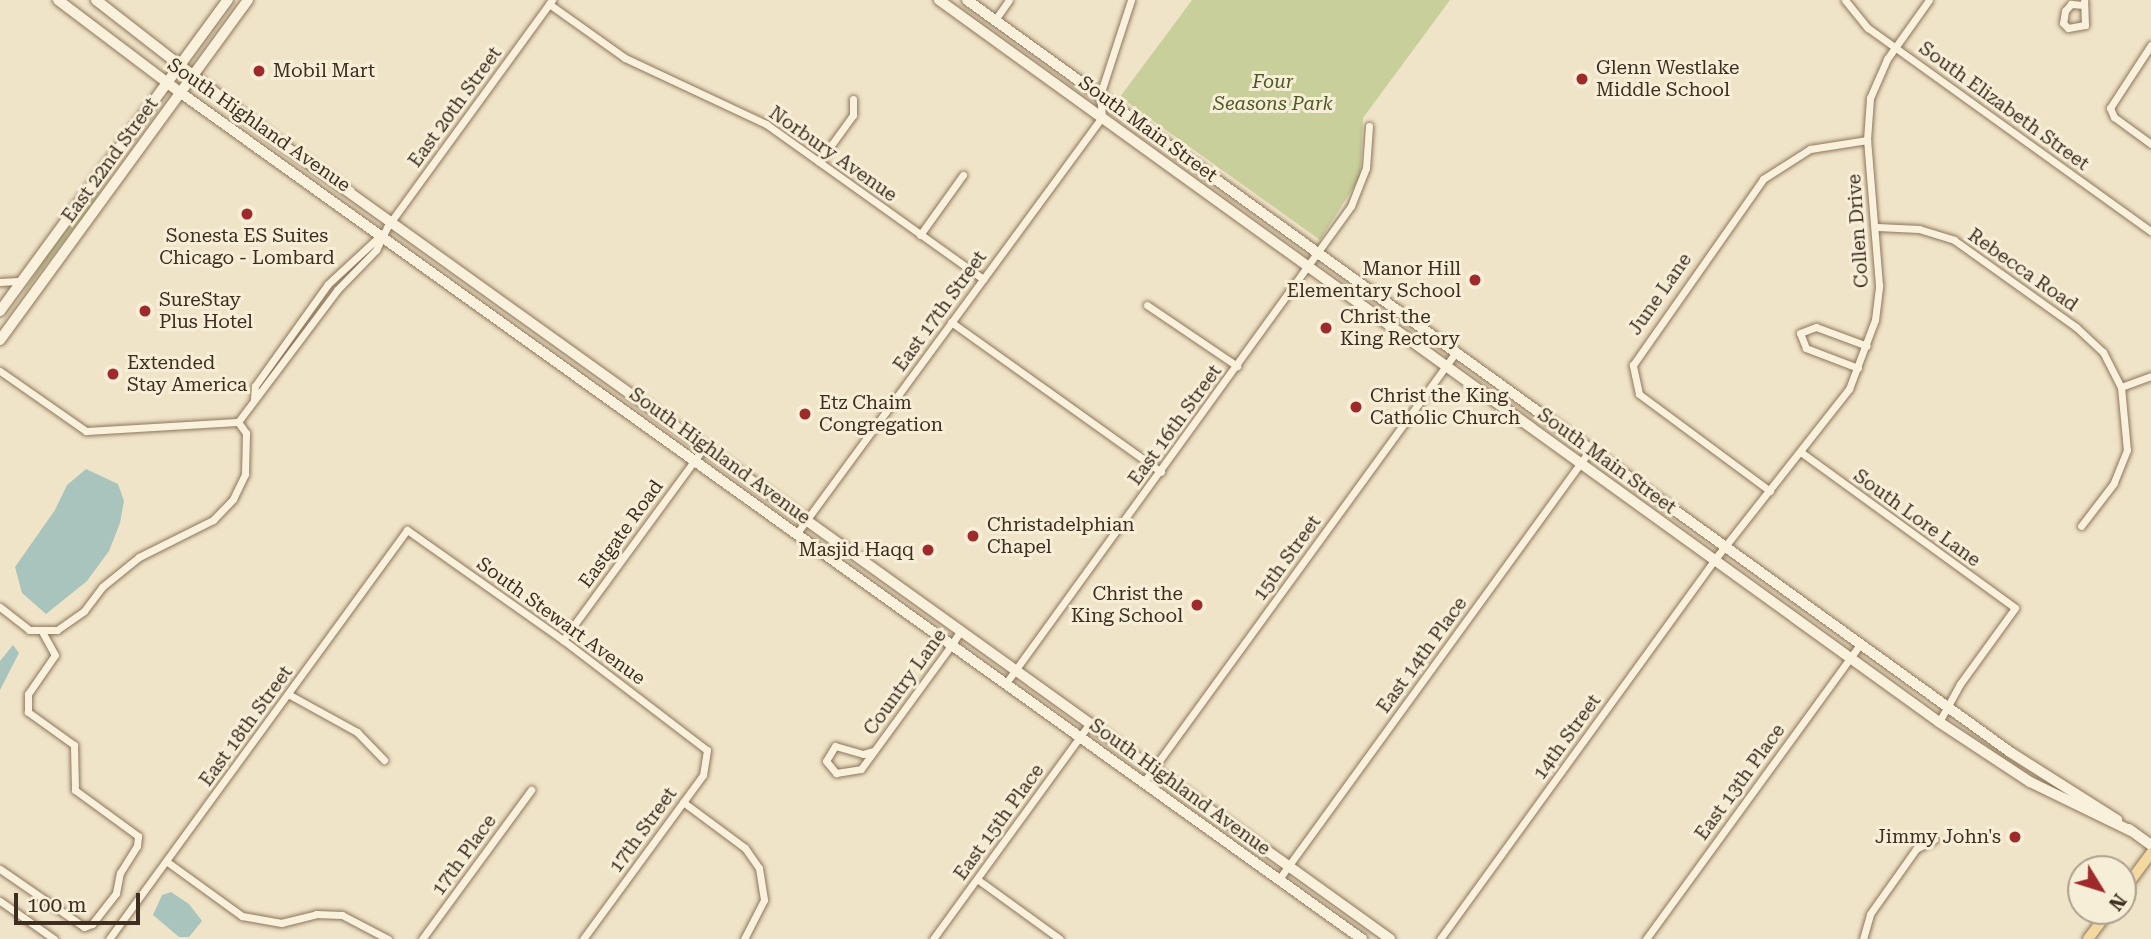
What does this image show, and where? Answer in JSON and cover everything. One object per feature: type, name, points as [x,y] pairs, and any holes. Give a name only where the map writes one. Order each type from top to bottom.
[{"type":"main road","points":[[2137,872],[2151,853]]},
{"type":"street","name":"South Highland Avenue","points":[[58,0],[181,93],[383,233],[1362,939]]},
{"type":"street","name":"South Highland Avenue","points":[[96,0],[272,137],[1390,939]]},
{"type":"street","name":"East 22nd Street","points":[[0,310],[228,0]]},
{"type":"street","name":"East 22nd Street","points":[[0,340],[248,0]]},
{"type":"street","name":"South Main Street","points":[[939,0],[1318,253],[1456,352],[1590,450],[1850,658],[1939,722],[2030,782],[2131,831]]},
{"type":"street","name":"South Main Street","points":[[967,0],[1308,267],[1581,464],[1860,644],[1946,706],[2151,845]]},
{"type":"street","points":[[995,20],[1009,0]]},
{"type":"street","name":"East 17th Street","points":[[797,533],[983,279],[1101,106],[1131,0]]},
{"type":"street","name":"South Elizabeth Street","points":[[1845,0],[1861,21],[2151,231]]},
{"type":"street","name":"Collen Drive","points":[[1720,554],[1843,400],[1867,346],[1879,285],[1877,227],[1867,140],[1870,98],[1896,47],[1929,0]]},
{"type":"street","name":"Norbury Avenue","points":[[551,2],[625,58],[766,124],[983,279]]},
{"type":"street","name":"East 20th Street","points":[[383,233],[551,2]]},
{"type":"street","points":[[2151,45],[2110,108],[2114,117],[2151,144]]},
{"type":"street","points":[[819,162],[853,115],[853,99]]},
{"type":"street","name":"East 16th Street","points":[[1006,682],[1318,253],[1360,188],[1370,127]]},
{"type":"street","name":"June Lane","points":[[1770,491],[1639,394],[1633,365],[1763,179],[1810,149],[1867,140]]},
{"type":"street","points":[[920,235],[963,175]]},
{"type":"street","name":"Rebecca Road","points":[[1877,227],[1932,232],[1963,246],[2089,337],[2121,387]]},
{"type":"street","points":[[254,399],[255,386],[328,284],[383,233]]},
{"type":"street","points":[[238,422],[254,399],[265,392],[337,290],[376,250],[383,233]]},
{"type":"street","points":[[0,282],[22,281]]},
{"type":"street","points":[[328,284],[337,290]]},
{"type":"street","points":[[1147,305],[1237,366]]},
{"type":"street","points":[[302,320],[311,327]]},
{"type":"street","points":[[951,322],[1161,472]]},
{"type":"street","points":[[1858,368],[1806,348],[1800,333],[1816,327],[1867,346]]},
{"type":"street","name":"15th Street","points":[[1143,782],[1456,352]]},
{"type":"street","points":[[0,371],[86,431],[238,422]]},
{"type":"street","points":[[2081,526],[2114,483],[2127,450],[2121,387],[2151,376]]},
{"type":"street","points":[[0,607],[29,630],[43,633],[71,621],[139,557],[201,528],[225,508],[240,487],[248,460],[246,433],[238,422]]},
{"type":"street","name":"Eastgate Road","points":[[563,640],[705,446]]},
{"type":"street","name":"East 14th Place","points":[[1279,879],[1590,450]]},
{"type":"street","name":"South Lore Lane","points":[[1801,453],[2015,608],[1946,706]]},
{"type":"street","name":"South Stewart Avenue","points":[[407,530],[696,738]]},
{"type":"street","name":"East 18th Street","points":[[109,939],[407,530]]},
{"type":"street","name":"14th Street","points":[[1440,939],[1720,554]]},
{"type":"street","name":"Country Lane","points":[[873,751],[863,754],[835,746],[826,761],[836,773],[854,773],[873,751],[961,630]]},
{"type":"street","points":[[0,869],[84,927],[92,924],[116,893],[120,873],[137,846],[138,836],[75,790],[74,745],[28,712],[28,694],[55,655],[43,633]]},
{"type":"street","name":"East 13th Place","points":[[1646,939],[1860,644]]},
{"type":"street","points":[[288,694],[357,732],[384,760]]},
{"type":"street","points":[[1939,722],[1946,706]]},
{"type":"street","name":"East 15th Place","points":[[933,939],[1090,723]]},
{"type":"street","name":"17th Street","points":[[583,939],[708,765],[707,750],[696,738]]},
{"type":"street","name":"17th Place","points":[[422,939],[531,790]]},
{"type":"street","points":[[682,802],[744,848],[759,868],[764,900],[744,939]]},
{"type":"street","points":[[1863,939],[1870,914],[1916,849],[1935,839]]},
{"type":"street","points":[[166,861],[242,916],[281,923],[316,914],[342,915],[388,939]]},
{"type":"street","points":[[977,879],[1060,939]]},
{"type":"street","points":[[0,901],[54,939]]},
{"type":"green space","name":"Four Seasons Park","points":[[1192,0],[1450,0],[1363,118],[1360,177],[1320,240],[1120,97]]},
{"type":"green space","points":[[120,158],[91,206],[21,297],[44,260]]},
{"type":"water","points":[[86,469],[118,484],[124,501],[120,523],[109,551],[87,581],[46,614],[22,593],[15,567],[55,510],[67,485]]},
{"type":"water","points":[[13,645],[19,653],[0,690],[0,661]]},
{"type":"water","points":[[171,892],[189,904],[202,921],[189,937],[179,937],[153,915],[162,895]]},
{"type":"place","name":"Mobil Mart","points":[[259,71]]},
{"type":"place","name":"Glenn Westlake Middle School","points":[[1582,79]]},
{"type":"place","name":"Sonesta ES Suites Chicago - Lombard","points":[[247,214]]},
{"type":"place","name":"Manor Hill Elementary School","points":[[1475,280]]},
{"type":"place","name":"SureStay Plus Hotel","points":[[145,311]]},
{"type":"place","name":"Christ the King Rectory","points":[[1326,328]]},
{"type":"place","name":"Extended Stay America","points":[[113,374]]},
{"type":"place","name":"Christ the King Catholic Church","points":[[1356,407]]},
{"type":"place","name":"Etz Chaim Congregation","points":[[805,414]]},
{"type":"place","name":"Christadelphian Chapel","points":[[973,536]]},
{"type":"place","name":"Masjid Haqq","points":[[928,550]]},
{"type":"place","name":"Christ the King School","points":[[1197,605]]},
{"type":"place","name":"Jimmy John's","points":[[2015,837]]}]
